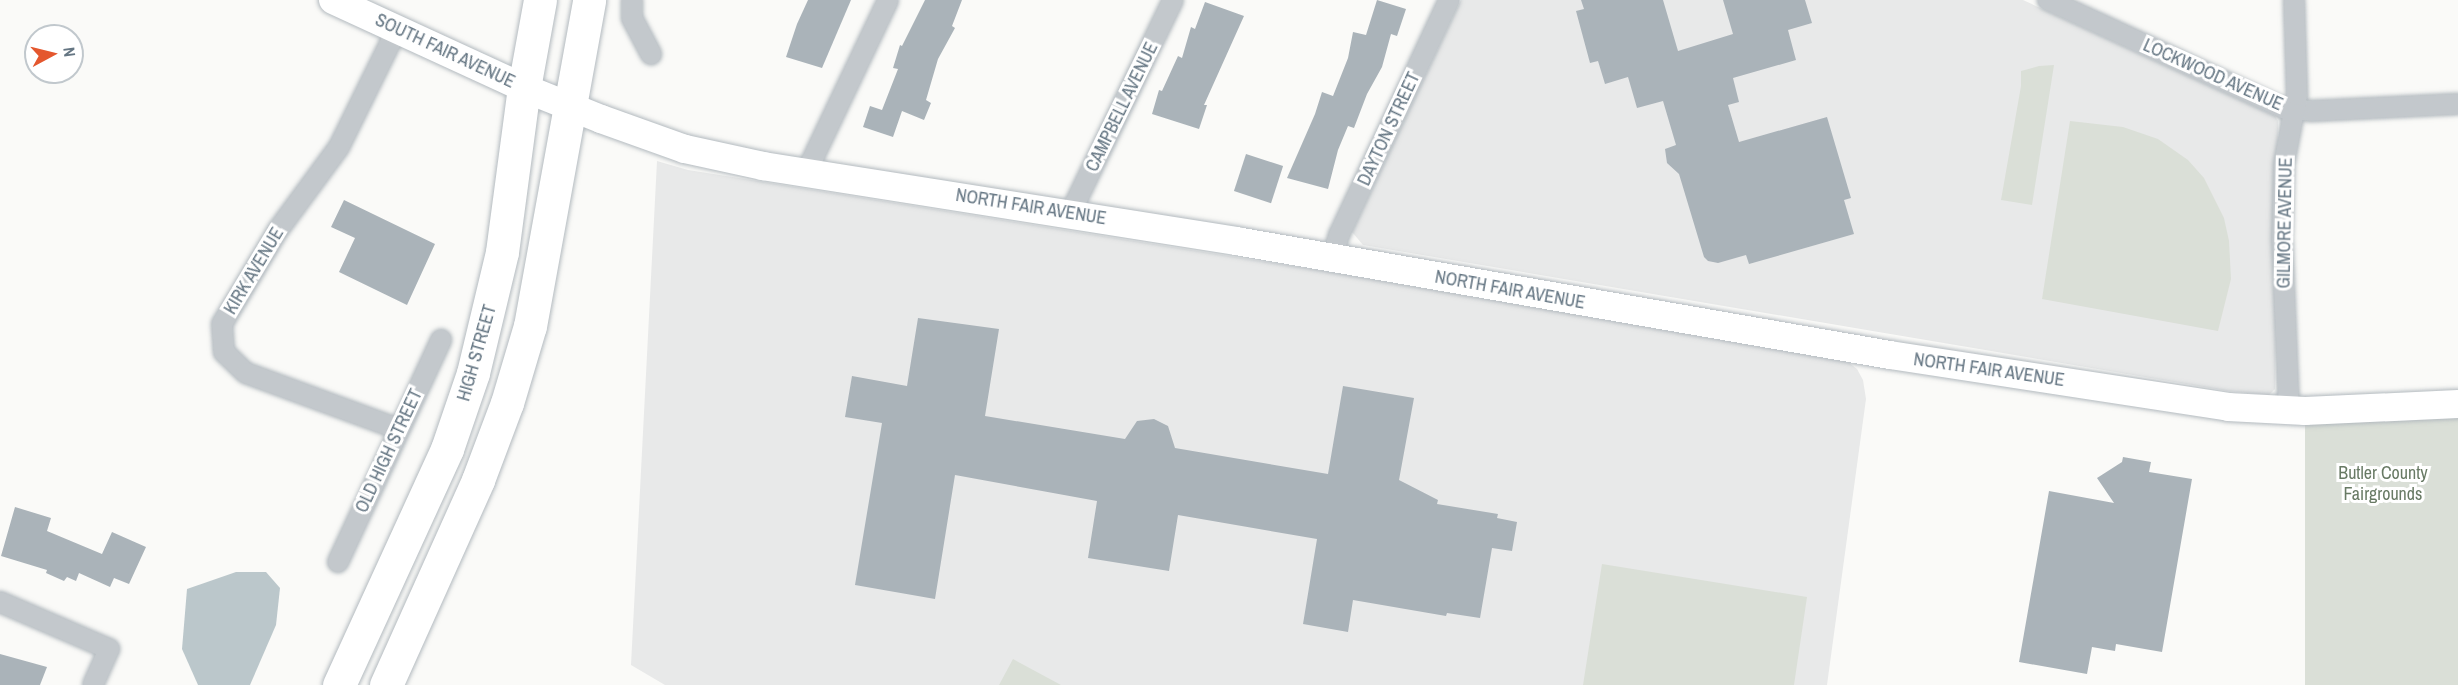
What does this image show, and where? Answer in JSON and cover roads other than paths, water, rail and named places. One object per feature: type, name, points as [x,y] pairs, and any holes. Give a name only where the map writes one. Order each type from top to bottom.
[{"type":"highway","name":"HIGH STREET","points":[[339,685],[447,449],[473,373],[502,252],[524,88],[540,0]]},
{"type":"highway","points":[[386,685],[469,501],[507,403],[530,326],[589,0]]},
{"type":"street","name":"SOUTH FAIR AVENUE","points":[[333,0],[524,88],[571,107]]},
{"type":"street","points":[[632,0],[632,18],[651,54]]},
{"type":"street","points":[[806,173],[888,0]]},
{"type":"street","name":"CAMPBELL AVENUE","points":[[1070,214],[1173,0]]},
{"type":"street","name":"DAYTON STREET","points":[[1332,259],[1339,235],[1449,0]]},
{"type":"street","name":"LOCKWOOD AVENUE","points":[[2048,0],[2280,107],[2296,111],[2458,104]]},
{"type":"street","name":"GILMORE AVENUE","points":[[2289,411],[2282,240],[2284,164],[2287,141],[2296,111],[2294,0]]},
{"type":"street","name":"KIRK AVENUE","points":[[397,29],[339,147],[278,230],[222,324],[224,352],[246,373],[398,429]]},
{"type":"street","name":"NORTH FAIR AVENUE","points":[[571,107],[642,135],[704,154],[806,173],[1070,214],[1890,355],[2228,407],[2289,411],[2458,404]]},
{"type":"street","name":"OLD HIGH STREET","points":[[338,562],[441,340]]},
{"type":"street","points":[[0,602],[109,649],[93,685]]},
{"type":"park label","name":"Butler County Fairgrounds","points":[[2383,484]]}]
